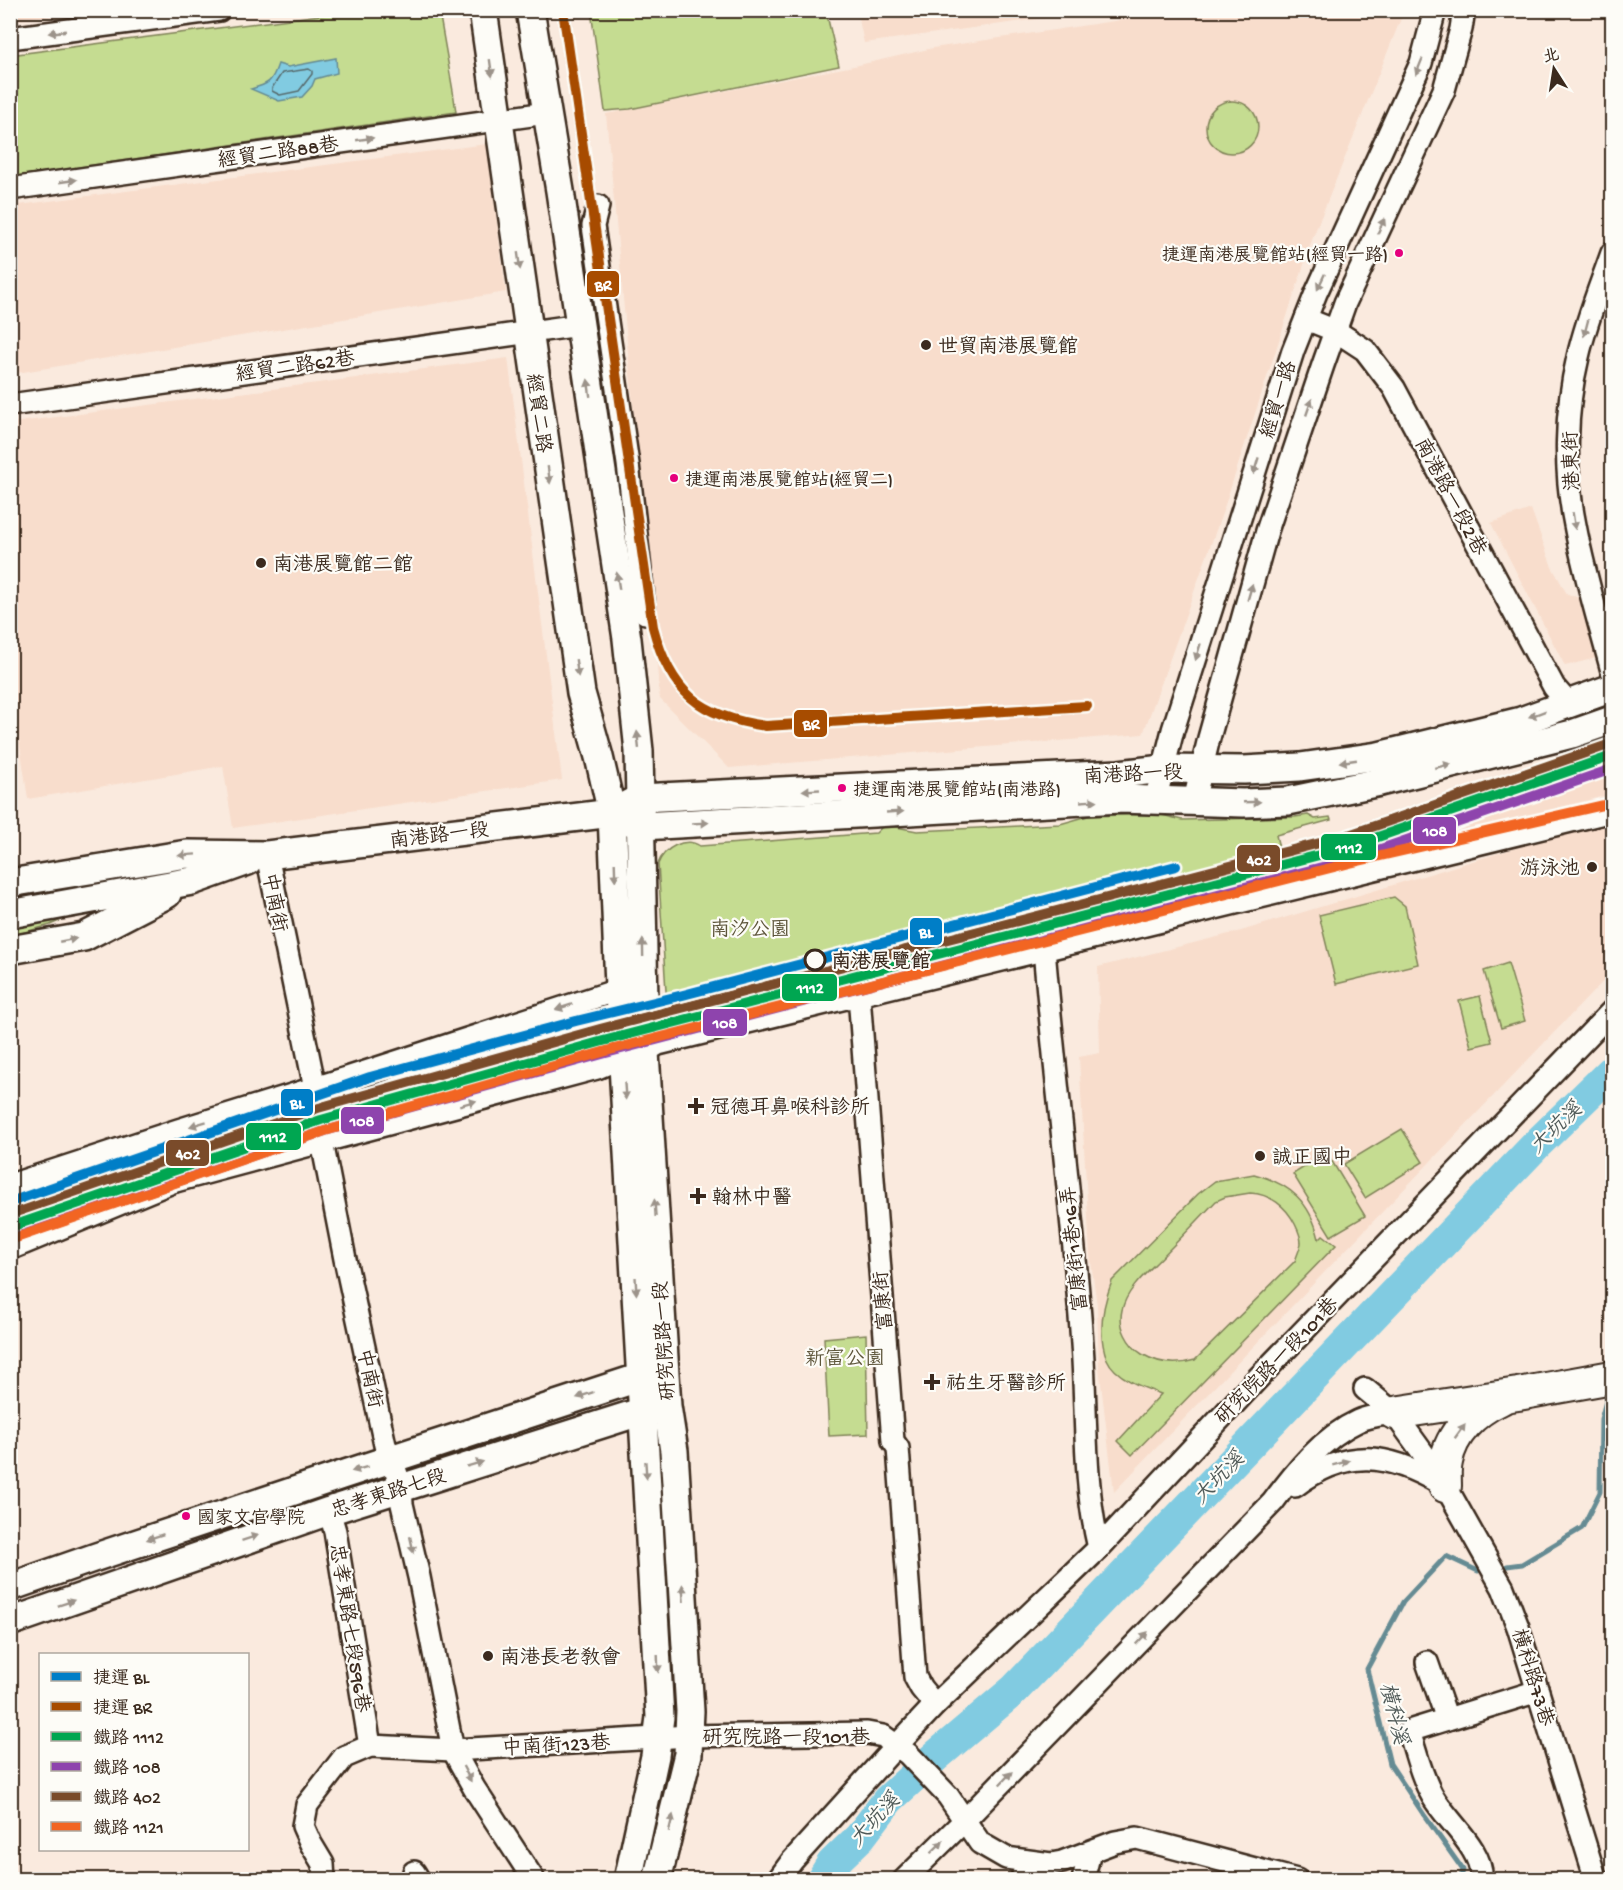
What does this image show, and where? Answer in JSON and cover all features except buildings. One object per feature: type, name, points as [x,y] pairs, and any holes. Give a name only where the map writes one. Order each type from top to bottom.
[{"type":"highway","points":[[1394,1413],[1612,1377]]},
{"type":"highway","points":[[1445,1486],[1446,1463],[1452,1444],[1464,1426],[1485,1407],[1518,1394]]},
{"type":"main road","name":"經貿二路","points":[[483,10],[581,693],[612,813]]},
{"type":"main road","points":[[530,10],[627,639],[639,751],[640,798]]},
{"type":"main road","name":"南港路一段","points":[[10,883],[187,854],[267,855],[612,813],[640,798],[1163,770],[1202,771],[1300,767],[1378,756],[1521,721],[1612,688]]},
{"type":"main road","name":"南港路一段","points":[[612,813],[642,826],[1120,799],[1243,803],[1288,801],[1328,794],[1572,734],[1612,720]]},
{"type":"main road","name":"研究院路一段","points":[[632,997],[642,826],[640,798]]},
{"type":"main road","name":"研究院路一段","points":[[612,813],[632,997],[655,1409],[657,1646],[660,1717],[659,1738],[628,1880]]},
{"type":"main road","name":"南港路一段","points":[[10,914],[192,881],[267,855]]},
{"type":"main road","points":[[10,950],[84,937],[192,881]]},
{"type":"main road","name":"忠孝東路七段","points":[[10,1587],[653,1374]]},
{"type":"main road","name":"研究院路一段","points":[[655,1409],[674,1451],[690,1711],[688,1754],[657,1880]]},
{"type":"main road","name":"忠孝東路七段","points":[[10,1622],[329,1511],[655,1409]]},
{"type":"street","points":[[10,38],[219,10]]},
{"type":"street","name":"經貿一路","points":[[1155,801],[1173,730],[1293,351],[1316,293],[1421,63],[1435,10]]},
{"type":"street","name":"經貿一路","points":[[1194,801],[1209,738],[1267,531],[1345,303],[1444,90],[1464,10]]},
{"type":"street","name":"經貿二路88巷","points":[[10,189],[546,113]]},
{"type":"street","points":[[598,206],[593,226],[628,464],[645,613]]},
{"type":"street","name":"港東街","points":[[1612,253],[1589,316],[1577,358],[1570,402],[1568,436],[1569,478],[1574,523],[1612,671]]},
{"type":"street","name":"南港路一段2巷","points":[[1306,319],[1336,331],[1365,350],[1394,388],[1554,687],[1568,703]]},
{"type":"street","name":"經貿二路62巷","points":[[10,405],[580,325]]},
{"type":"street","points":[[168,1183],[597,1068],[658,1044],[1612,811]]},
{"type":"street","name":"中南街","points":[[267,855],[315,1088],[357,1317],[385,1445],[401,1488],[402,1504],[419,1577],[453,1750],[474,1788],[534,1880]]},
{"type":"street","name":"富康街1巷16弄","points":[[1044,949],[1082,1345],[1086,1440],[1094,1526],[1099,1548]]},
{"type":"street","name":"富康街","points":[[859,995],[893,1441],[898,1448],[915,1677],[935,1705]]},
{"type":"street","points":[[10,1185],[315,1088],[632,997]]},
{"type":"street","points":[[10,1249],[320,1118],[632,997]]},
{"type":"street","name":"研究院路一段101巷","points":[[778,1880],[792,1861],[903,1750],[935,1705],[1099,1548],[1260,1376],[1612,1011]]},
{"type":"street","name":"橫科路73巷","points":[[1365,1389],[1394,1413],[1445,1486],[1503,1588],[1518,1627],[1596,1880]]},
{"type":"street","points":[[904,1880],[1273,1502],[1317,1451],[1358,1421],[1394,1413]]},
{"type":"street","points":[[1273,1502],[1307,1477],[1327,1467],[1365,1458],[1403,1464],[1445,1486]]},
{"type":"street","name":"忠孝東路七段596巷","points":[[329,1511],[337,1542],[370,1746]]},
{"type":"street","points":[[1427,1662],[1447,1719]]},
{"type":"street","points":[[1481,1880],[1477,1859],[1434,1798],[1422,1775],[1409,1731],[1538,1691]]},
{"type":"street","name":"研究院路一段101巷","points":[[659,1738],[867,1733],[884,1736],[903,1750]]},
{"type":"street","name":"中南街123巷","points":[[370,1746],[453,1750],[659,1738]]},
{"type":"street","points":[[324,1880],[323,1864],[303,1826],[307,1805],[344,1757],[370,1746]]},
{"type":"street","points":[[903,1750],[948,1796],[980,1843],[1024,1870],[1062,1862],[1115,1842],[1137,1838],[1253,1874],[1297,1880]]},
{"type":"street","points":[[1083,1880],[1090,1852]]},
{"type":"shaded area","points":[[11,10],[87,10],[87,11],[11,21]]},
{"type":"shaded area","points":[[857,10],[1095,11],[864,43]]},
{"type":"shaded area","points":[[1181,11],[1404,11],[1313,237],[1224,508],[1143,734],[729,768],[660,699],[606,114],[859,65],[933,48]]},
{"type":"shaded area","points":[[487,144],[506,292],[11,374],[11,206]]},
{"type":"shaded area","name":"南港展覽館二館","points":[[508,358],[562,780],[233,828],[223,766],[28,799],[11,685],[11,423]]},
{"type":"shaded area","points":[[1531,509],[1552,567],[1567,594],[1584,599],[1596,658],[1565,666],[1491,523]]},
{"type":"shaded area","points":[[1612,762],[1612,794],[858,989],[851,958]]},
{"type":"shaded area","name":"誠正國中","points":[[1612,819],[1612,972],[1114,1492],[1099,1367],[1097,1305],[1090,1255],[1079,1057],[1100,1053],[1098,967],[1241,931]]},
{"type":"green space","points":[[351,11],[439,11],[456,112],[11,177],[10,55]]},
{"type":"green space","points":[[591,11],[826,11],[839,66],[630,109],[605,111]]},
{"type":"green space","points":[[1227,101],[1237,101],[1251,108],[1258,127],[1251,146],[1237,153],[1227,153],[1217,149],[1210,142],[1206,132],[1206,122],[1210,112],[1217,105]]},
{"type":"green space","name":"南汐公園","points":[[1158,814],[1182,820],[1308,815],[1315,819],[1330,817],[1331,820],[1276,835],[1279,848],[851,958],[858,989],[663,1033],[667,1007],[658,864],[665,853],[676,845],[688,842],[700,846],[876,833],[883,826],[917,831],[1060,824],[1088,816]]},
{"type":"green space","points":[[1394,897],[1405,906],[1418,964],[1336,984],[1319,915]]},
{"type":"green space","points":[[73,915],[50,925],[11,936],[10,924]]},
{"type":"green space","points":[[1508,963],[1525,1021],[1501,1028],[1484,971]]},
{"type":"green space","points":[[1480,996],[1492,1042],[1471,1047],[1459,1001]]},
{"type":"green space","points":[[588,1035],[591,1065],[354,1128],[352,1116],[454,1075]]},
{"type":"green space","points":[[293,1105],[297,1110],[296,1118],[261,1137],[11,1239],[11,1194]]},
{"type":"green space","points":[[1402,1129],[1423,1162],[1365,1198],[1344,1164]]},
{"type":"green space","points":[[1327,1153],[1365,1216],[1331,1236],[1293,1174]]},
{"type":"green space","points":[[1254,1174],[1278,1183],[1297,1196],[1304,1204],[1319,1239],[1323,1235],[1336,1245],[1132,1455],[1118,1441],[1161,1394],[1123,1377],[1116,1372],[1107,1359],[1102,1330],[1109,1290],[1112,1281],[1198,1194],[1215,1181]],"holes":[[[1257,1194],[1277,1202],[1295,1224],[1301,1243],[1295,1261],[1195,1360],[1168,1363],[1142,1354],[1128,1341],[1121,1323],[1122,1310],[1134,1287],[1216,1201],[1225,1197]]]},
{"type":"green space","name":"新富公園","points":[[866,1334],[868,1434],[829,1436],[824,1338]]},
{"type":"water","points":[[336,58],[337,73],[315,79],[302,97],[279,101],[251,89],[269,81],[278,64],[288,67]]},
{"type":"waterway","name":"大坑溪","points":[[822,1880],[832,1864],[860,1837],[888,1800],[1014,1690],[1538,1143],[1612,1071]]},
{"type":"waterway","name":"橫科溪","points":[[1507,1566],[1522,1564],[1582,1528],[1600,1492],[1601,1419],[1610,1387]]},
{"type":"waterway","name":"橫科溪","points":[[1460,1880],[1463,1870],[1390,1764],[1367,1669],[1403,1602],[1446,1556],[1478,1571]]},
{"type":"metro line","name":"BR","points":[[563,10],[653,627],[660,650],[679,685],[691,698],[706,708],[723,716],[766,726],[1087,706]]},
{"type":"metro line","name":"BL","points":[[10,1202],[370,1077],[576,1021],[1176,866]]},
{"type":"rail line","name":"402","points":[[10,1214],[318,1108],[600,1029],[1343,837],[1608,745]]},
{"type":"rail line","name":"1112","points":[[10,1227],[321,1120],[603,1041],[1346,848],[1612,756]]},
{"type":"rail line","name":"108","points":[[14,1238],[325,1131],[606,1053],[1349,860],[1612,769]]},
{"type":"rail line","name":"1121","points":[[10,1240],[325,1131],[610,1050],[1350,863],[1612,803]]},
{"type":"place","name":"捷運南港展覽館站(經貿一路)","points":[[1399,253]]},
{"type":"place","name":"世貿南港展覽館","points":[[926,345]]},
{"type":"place","name":"捷運南港展覽館站(經貿二)","points":[[674,478]]},
{"type":"place","name":"南港展覽館二館","points":[[261,563]]},
{"type":"place","name":"捷運南港展覽館站(南港路)","points":[[842,788]]},
{"type":"place","name":"游泳池","points":[[1592,867]]},
{"type":"place","name":"南港展覽館","points":[[815,960]]},
{"type":"place","name":"冠德耳鼻喉科診所","points":[[696,1106]]},
{"type":"place","name":"誠正國中","points":[[1260,1156]]},
{"type":"place","name":"翰林中醫","points":[[698,1196]]},
{"type":"place","name":"祐生牙醫診所","points":[[932,1382]]},
{"type":"place","name":"國家文官學院","points":[[186,1516]]},
{"type":"place","name":"南港長老教會","points":[[488,1656]]}]
